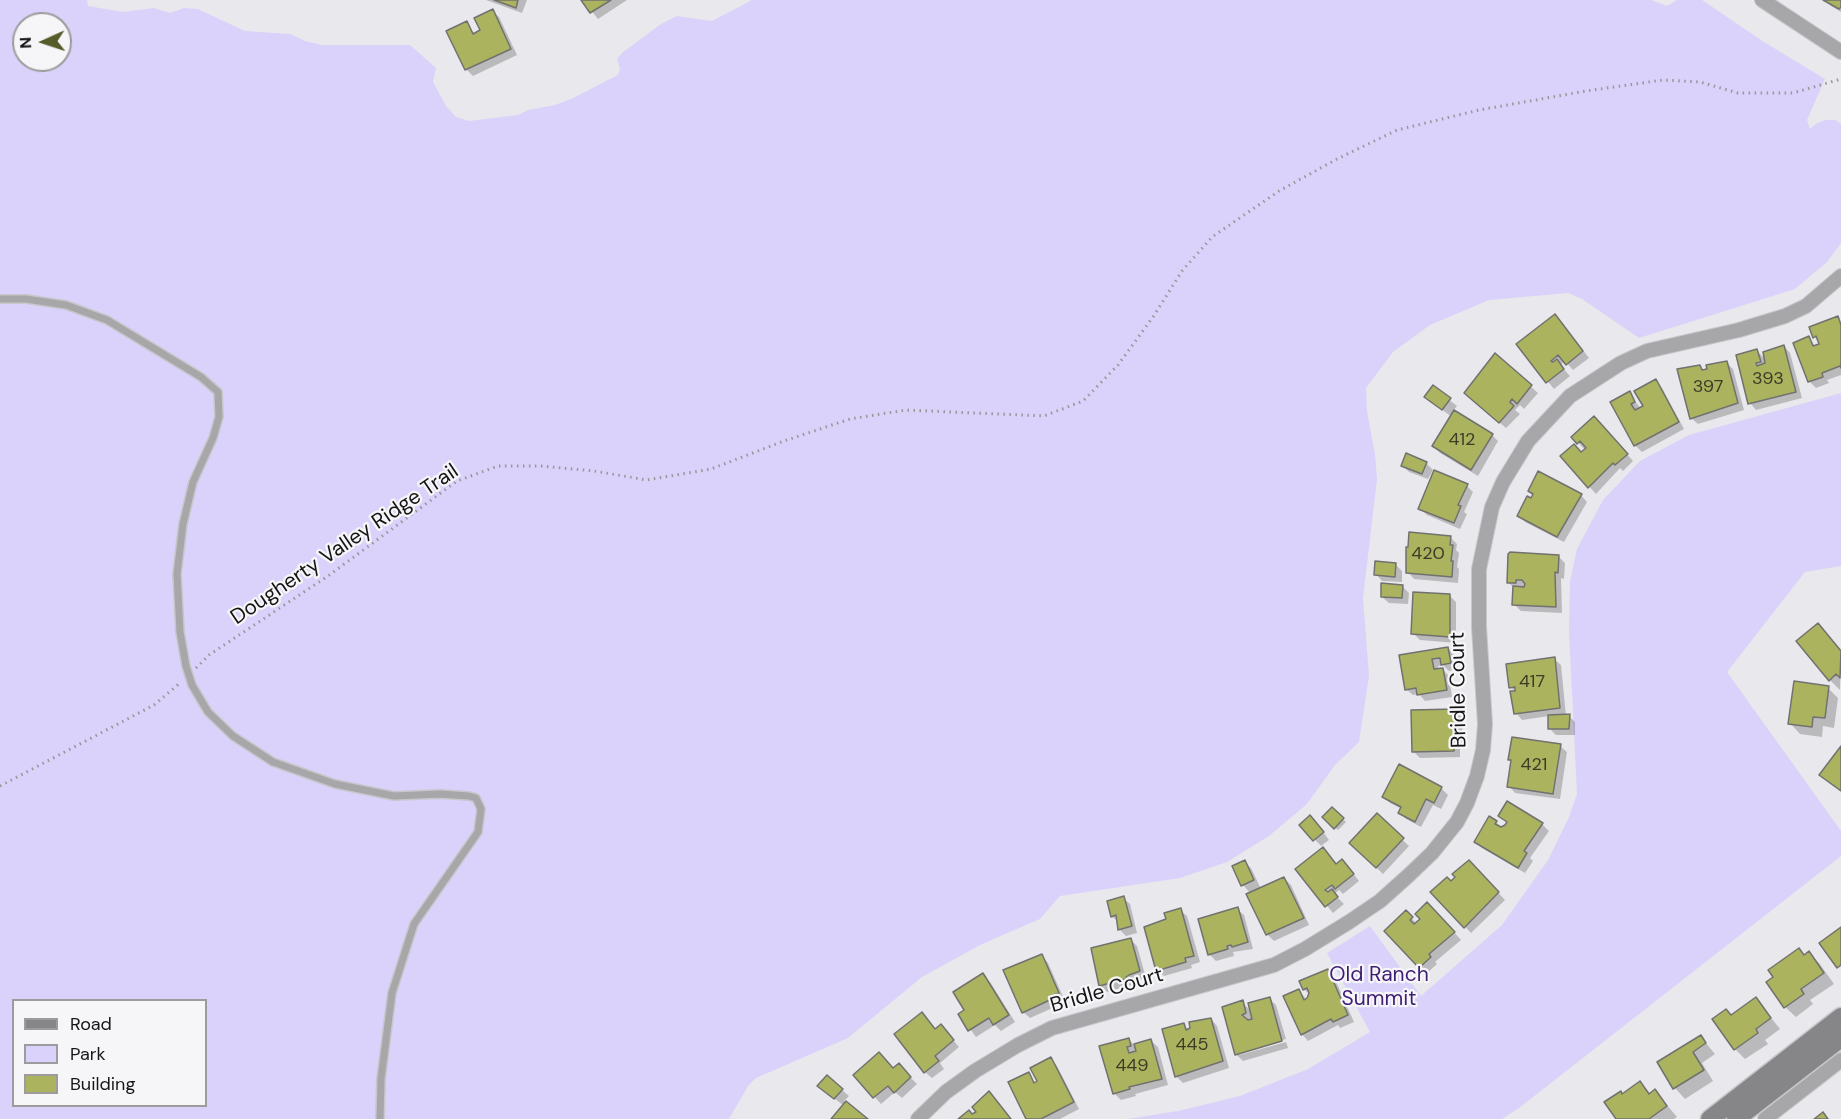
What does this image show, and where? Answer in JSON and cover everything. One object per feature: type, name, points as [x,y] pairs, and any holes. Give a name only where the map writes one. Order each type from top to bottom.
[{"type":"main road","points":[[1736,1119],[1835,1051],[1841,1017]]},
{"type":"main road","points":[[1710,1119],[1835,1051]]},
{"type":"street","points":[[1762,0],[1841,52]]},
{"type":"street","name":"Bridle Court","points":[[918,1119],[946,1092],[965,1078],[1027,1040],[1052,1028],[1274,965],[1349,922],[1380,901],[1409,875],[1432,853],[1457,822],[1467,804],[1477,776],[1483,750],[1485,724],[1479,627],[1479,569],[1492,507],[1503,482],[1528,441],[1570,396],[1622,363],[1647,351],[1739,330],[1785,316],[1806,306],[1841,276]]},
{"type":"street","points":[[1765,1119],[1835,1051]]},
{"type":"lane","points":[[0,298],[66,305],[106,320],[201,377],[218,392],[219,417],[213,438],[193,482],[183,524],[177,574],[180,632],[189,676],[208,712],[233,736],[273,762],[335,784],[394,796],[440,794],[476,798],[481,809],[478,832],[414,924],[392,993],[381,1078],[380,1119]]},
{"type":"path","name":"Dougherty Valley Ridge Trail","points":[[0,786],[154,705],[189,676],[209,655],[328,576],[457,481],[498,466],[541,466],[594,471],[647,480],[711,469],[850,419],[906,410],[1044,416],[1083,401],[1118,365],[1153,317],[1182,270],[1212,237],[1280,191],[1337,159],[1397,130],[1479,110],[1663,80],[1700,82],[1738,93],[1793,93],[1841,79]]},
{"type":"green space","points":[[0,0],[87,0],[88,6],[123,12],[154,8],[170,13],[184,8],[198,9],[245,31],[290,34],[322,45],[410,45],[436,68],[433,82],[446,106],[456,117],[469,121],[518,115],[528,110],[555,105],[571,99],[618,75],[620,69],[617,59],[622,53],[661,24],[677,16],[712,21],[752,0],[1651,0],[1667,6],[1677,0],[1702,0],[1764,42],[1825,79],[1807,120],[1810,129],[1826,120],[1836,120],[1841,124],[1841,243],[1827,262],[1795,289],[1639,338],[1582,299],[1568,293],[1489,300],[1430,325],[1393,352],[1366,388],[1377,479],[1363,598],[1369,676],[1359,742],[1335,765],[1307,804],[1269,836],[1227,862],[1180,878],[1060,896],[1040,919],[980,945],[922,977],[848,1038],[756,1078],[748,1086],[729,1119],[0,1119]]},
{"type":"green space","name":"Old Ranch Summit","points":[[1841,393],[1841,566],[1805,572],[1727,672],[1841,831],[1841,856],[1502,1119],[1127,1119],[1178,1111],[1240,1096],[1308,1069],[1370,1032],[1327,953],[1370,926],[1421,996],[1502,925],[1548,860],[1569,817],[1577,794],[1569,631],[1570,581],[1577,549],[1603,500],[1640,461],[1689,435]]},
{"type":"building","points":[[494,0],[518,0],[516,8]]},
{"type":"building","points":[[581,0],[611,0],[590,13]]},
{"type":"building","points":[[1823,0],[1841,0],[1841,7],[1839,9]]},
{"type":"building","points":[[493,9],[511,49],[465,70],[446,31],[467,21],[473,34],[480,30],[474,18]]},
{"type":"building","points":[[1555,314],[1583,351],[1566,365],[1558,355],[1551,361],[1557,359],[1564,369],[1546,383],[1516,344]]},
{"type":"building","points":[[1838,316],[1841,325],[1841,368],[1840,366],[1822,373],[1823,377],[1808,382],[1793,343],[1809,336],[1813,346],[1819,344],[1816,336],[1813,338],[1809,327]]},
{"type":"building","points":[[1784,345],[1796,392],[1748,404],[1736,355],[1757,349],[1761,362],[1756,363],[1757,366],[1765,363],[1763,352]]},
{"type":"building","points":[[1495,353],[1532,385],[1517,404],[1512,399],[1510,402],[1514,406],[1499,423],[1464,393]]},
{"type":"building","points":[[1727,361],[1738,403],[1690,419],[1677,369],[1700,365],[1702,370],[1707,369],[1706,365]]},
{"type":"building","points":[[1656,379],[1679,422],[1634,446],[1610,402],[1630,391],[1635,402],[1631,404],[1635,410],[1643,406],[1634,391]]},
{"type":"building","points":[[1433,385],[1451,398],[1442,410],[1424,397]]},
{"type":"building","points":[[1454,410],[1493,434],[1471,470],[1432,446]]},
{"type":"building","points":[[1594,416],[1628,454],[1615,465],[1613,463],[1588,488],[1560,456],[1574,444],[1581,452],[1586,448],[1580,441],[1577,444],[1571,437]]},
{"type":"building","points":[[1406,453],[1427,462],[1422,474],[1401,466]]},
{"type":"building","points":[[1434,470],[1468,484],[1458,505],[1461,506],[1454,523],[1418,509]]},
{"type":"building","points":[[1538,471],[1582,494],[1557,537],[1517,516],[1527,496],[1531,498],[1533,494],[1528,491]]},
{"type":"building","points":[[1409,532],[1451,536],[1452,577],[1406,573],[1406,547],[1408,547]]},
{"type":"building","points":[[1510,552],[1559,555],[1558,573],[1555,572],[1556,607],[1512,605],[1513,586],[1524,587],[1525,584],[1522,580],[1507,583]]},
{"type":"building","points":[[1375,561],[1396,563],[1395,577],[1374,575]]},
{"type":"building","points":[[1381,583],[1403,585],[1402,598],[1381,597]]},
{"type":"building","points":[[1413,592],[1450,594],[1450,637],[1411,634]]},
{"type":"building","points":[[1818,623],[1841,651],[1840,678],[1836,674],[1829,681],[1796,641]]},
{"type":"building","points":[[1448,647],[1451,663],[1441,665],[1440,658],[1432,659],[1434,669],[1443,668],[1447,690],[1417,695],[1416,688],[1405,690],[1399,655]]},
{"type":"building","points":[[1555,657],[1560,708],[1514,714],[1510,691],[1515,691],[1515,687],[1509,688],[1506,664]]},
{"type":"building","points":[[1794,681],[1829,686],[1825,718],[1813,717],[1812,727],[1788,724]]},
{"type":"building","points":[[1456,709],[1457,742],[1454,742],[1454,751],[1412,752],[1411,710]]},
{"type":"building","points":[[1570,714],[1569,729],[1548,729],[1548,715]]},
{"type":"building","points":[[1512,737],[1561,744],[1553,794],[1507,787]]},
{"type":"building","points":[[1841,746],[1841,791],[1819,775]]},
{"type":"building","points":[[1399,764],[1442,787],[1434,803],[1426,799],[1415,822],[1398,813],[1401,807],[1382,797]]},
{"type":"building","points":[[1507,801],[1543,823],[1524,851],[1527,853],[1518,868],[1474,842],[1489,816],[1497,821],[1495,824],[1501,827],[1505,825],[1507,822],[1498,816]]},
{"type":"building","points":[[1332,807],[1344,818],[1334,829],[1322,817]]},
{"type":"building","points":[[1377,813],[1404,838],[1376,868],[1349,843]]},
{"type":"building","points":[[1310,815],[1324,832],[1313,841],[1299,825]]},
{"type":"building","points":[[1323,847],[1336,864],[1342,859],[1354,874],[1335,889],[1332,885],[1325,890],[1328,892],[1332,889],[1338,897],[1325,907],[1295,869]]},
{"type":"building","points":[[1245,860],[1254,880],[1241,886],[1232,866]]},
{"type":"building","points":[[1469,860],[1499,892],[1464,928],[1430,892],[1447,877],[1451,881],[1455,877],[1452,874]]},
{"type":"building","points":[[1284,877],[1304,918],[1266,935],[1246,894]]},
{"type":"building","points":[[1124,896],[1132,926],[1118,930],[1116,915],[1111,917],[1107,901]]},
{"type":"building","points":[[1427,902],[1455,932],[1429,954],[1431,957],[1419,968],[1384,931],[1406,910],[1413,917],[1410,920],[1414,924],[1420,919],[1415,914]]},
{"type":"building","points":[[1238,907],[1248,942],[1232,947],[1227,946],[1228,949],[1208,955],[1198,919]]},
{"type":"building","points":[[1181,908],[1194,956],[1185,958],[1186,962],[1156,971],[1144,927],[1166,919],[1164,913]]},
{"type":"building","points":[[1841,927],[1841,965],[1837,968],[1819,943]]},
{"type":"building","points":[[1131,938],[1140,971],[1129,975],[1126,979],[1099,986],[1091,948]]},
{"type":"building","points":[[1799,948],[1804,955],[1809,951],[1824,973],[1801,989],[1804,994],[1784,1008],[1766,982],[1773,977],[1768,970]]},
{"type":"building","points":[[1042,954],[1059,993],[1050,996],[1052,999],[1022,1013],[1003,970]]},
{"type":"building","points":[[1328,969],[1348,1015],[1333,1022],[1331,1019],[1301,1035],[1283,996],[1299,989],[1304,1000],[1309,993],[1307,988],[1303,990],[1299,981]]},
{"type":"building","points":[[983,973],[1009,1015],[993,1025],[989,1018],[968,1031],[958,1014],[964,1010],[953,992]]},
{"type":"building","points":[[1270,997],[1282,1041],[1235,1055],[1222,1007],[1243,1000],[1246,1013],[1242,1015],[1248,1020],[1252,1019],[1248,1003]]},
{"type":"building","points":[[1756,997],[1771,1018],[1756,1029],[1758,1033],[1734,1050],[1712,1019],[1726,1009],[1731,1015]]},
{"type":"building","points":[[922,1012],[935,1029],[941,1024],[954,1040],[935,1056],[939,1061],[924,1073],[894,1034]]},
{"type":"building","points":[[1211,1018],[1223,1061],[1175,1077],[1162,1029],[1184,1023],[1186,1030],[1190,1028],[1189,1022]]},
{"type":"building","points":[[1701,1035],[1706,1043],[1693,1052],[1704,1070],[1673,1089],[1657,1062]]},
{"type":"building","points":[[1129,1038],[1131,1046],[1127,1047],[1129,1053],[1136,1051],[1134,1044],[1151,1039],[1162,1079],[1129,1087],[1130,1089],[1113,1094],[1099,1046]]},
{"type":"building","points":[[879,1052],[893,1068],[899,1063],[911,1077],[894,1093],[888,1086],[873,1098],[853,1075]]},
{"type":"building","points":[[1051,1057],[1074,1102],[1041,1119],[1026,1119],[1008,1082],[1029,1072],[1034,1083],[1037,1081],[1030,1068]]},
{"type":"building","points":[[827,1075],[843,1089],[834,1099],[817,1086]]},
{"type":"building","points":[[1640,1081],[1649,1094],[1655,1089],[1667,1106],[1649,1119],[1616,1119],[1604,1102],[1621,1091],[1622,1094]]},
{"type":"building","points":[[989,1091],[1011,1119],[958,1119],[969,1110],[972,1114],[976,1112],[972,1107]]},
{"type":"building","points":[[846,1101],[868,1119],[831,1119]]},
{"type":"building","points":[[1823,1112],[1828,1119],[1814,1119]]}]
